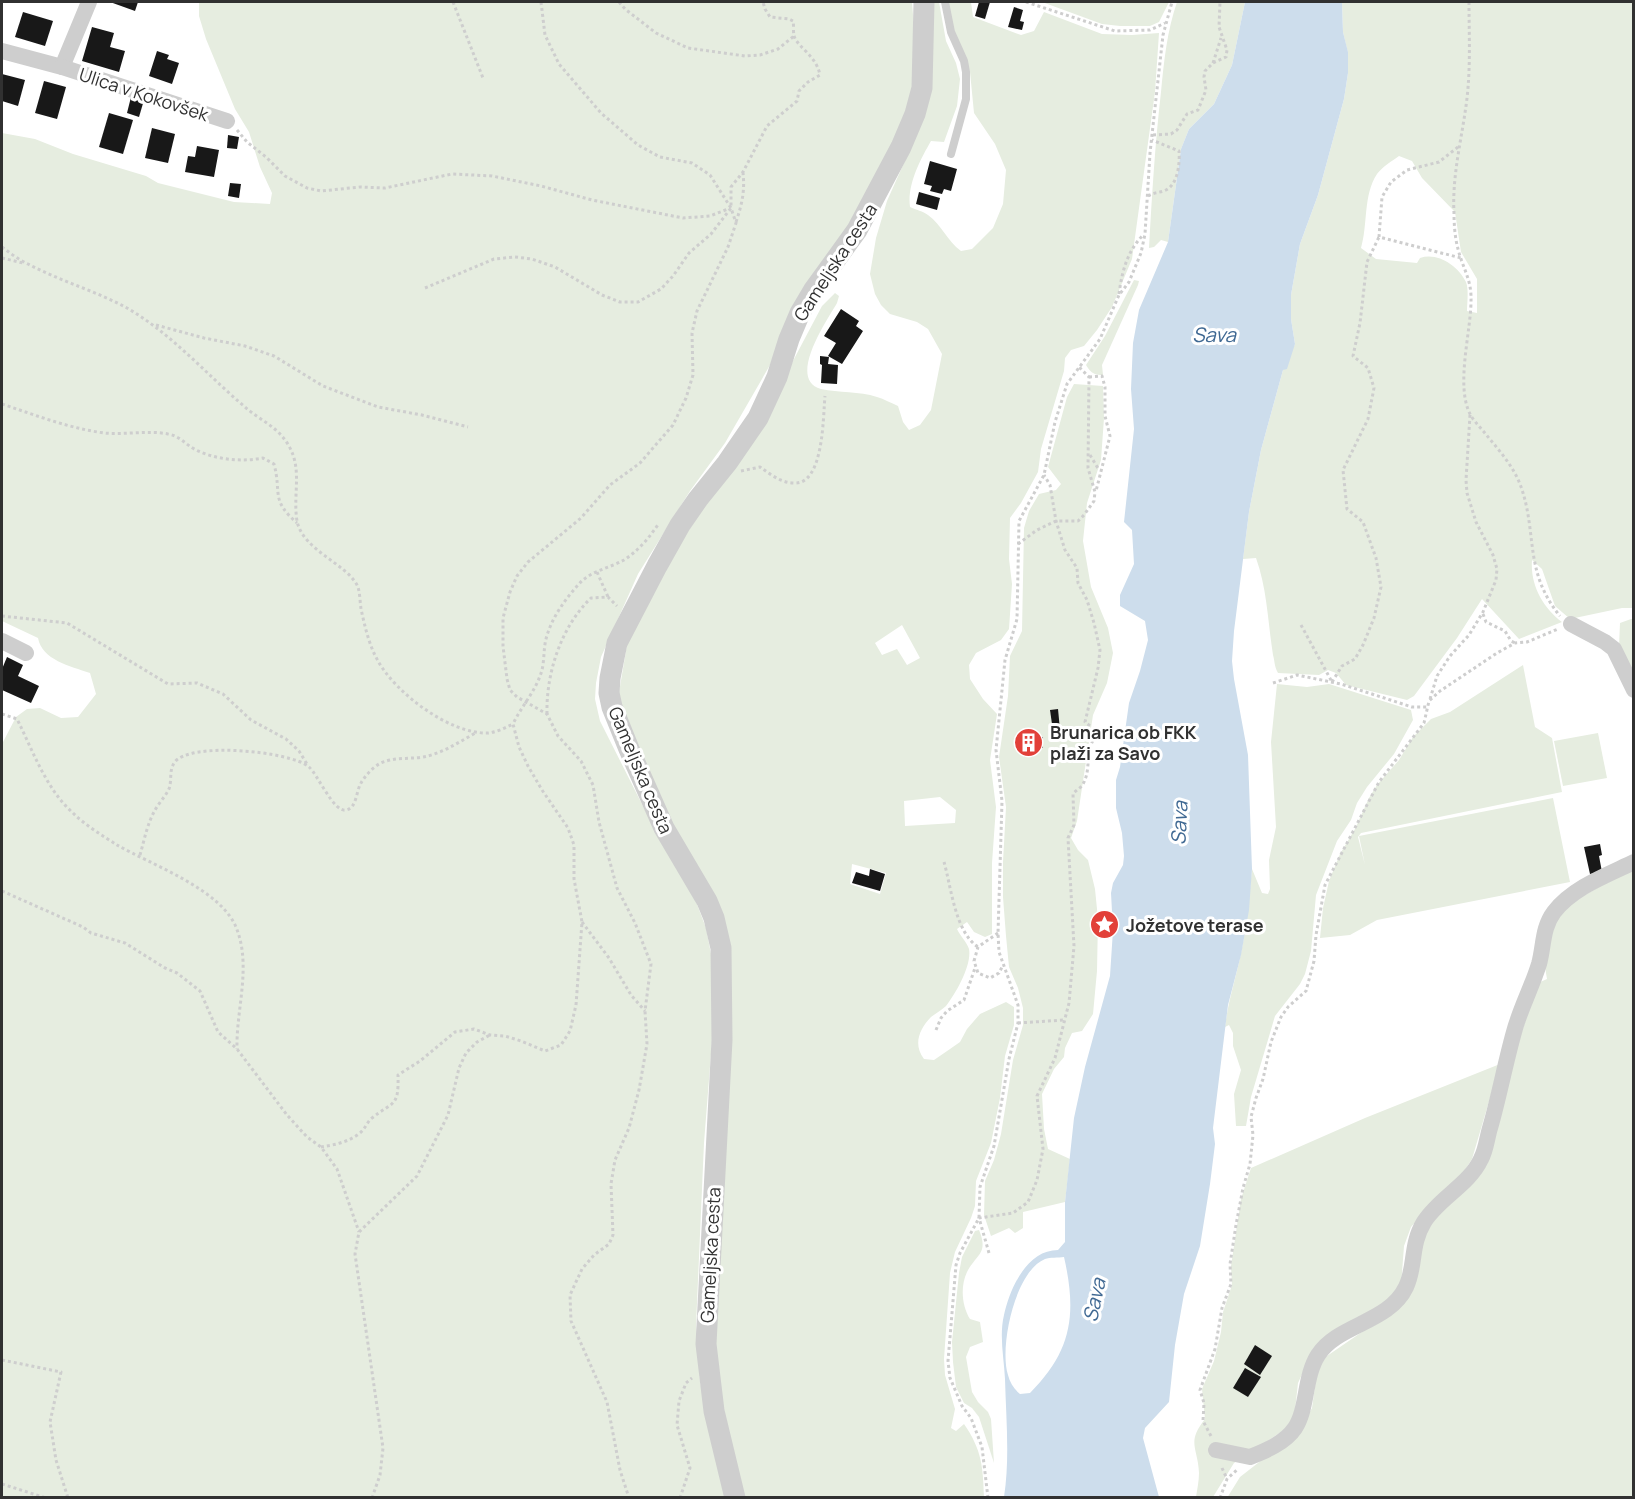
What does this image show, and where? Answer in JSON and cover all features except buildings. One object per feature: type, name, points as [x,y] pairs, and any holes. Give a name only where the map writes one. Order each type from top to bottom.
[{"type":"street","name":"Ulica v Kokovšek","points":[[62,67],[89,2]]},
{"type":"street","name":"Gameljska cesta","points":[[735,1497],[714,1411],[707,1364],[706,1307],[722,1040],[721,948],[714,918],[707,902],[664,828],[628,749],[609,693],[612,662],[626,624],[680,525],[747,436],[768,400],[789,339],[803,307],[857,230],[880,191],[910,127],[922,88],[924,2]]},
{"type":"street","name":"Ulica v Kokovšek","points":[[2,51],[62,67],[227,121]]},
{"type":"street","points":[[1571,624],[1614,649],[1634,690]]},
{"type":"street","points":[[2,642],[26,653]]},
{"type":"street","points":[[1216,1450],[1250,1457],[1286,1438],[1295,1428],[1301,1414],[1310,1372],[1318,1354],[1332,1341],[1376,1317],[1395,1302],[1408,1281],[1416,1236],[1425,1220],[1464,1182],[1482,1158],[1514,1029],[1540,960],[1542,937],[1554,912],[1568,898],[1592,883],[1634,862]]},
{"type":"lane","points":[[945,2],[951,32],[964,61],[967,87],[951,154]]},
{"type":"path","points":[[453,2],[483,78]]},
{"type":"path","points":[[541,2],[545,35],[559,64],[601,113],[638,145],[660,157],[692,163],[710,175],[731,208],[736,223]]},
{"type":"path","points":[[619,2],[656,33],[688,48],[745,56],[760,55],[778,49],[794,36]]},
{"type":"path","points":[[425,288],[494,259],[515,257],[532,259],[555,267],[602,295],[620,302],[638,302],[661,290],[689,253],[711,234],[731,208],[731,187],[743,172],[767,126],[797,101],[800,91],[808,82],[820,75],[819,68],[810,53],[794,36],[793,21],[770,17],[763,2]]},
{"type":"path","points":[[1026,2],[1115,31],[1150,30],[1165,23]]},
{"type":"path","points":[[989,1253],[979,1218],[980,1187],[994,1146],[1009,1059],[1018,1023],[1018,1005],[999,952],[1002,810],[996,750],[1005,660],[1017,620],[1018,521],[1044,475],[1067,384],[1100,339],[1141,253],[1165,23],[1172,2]]},
{"type":"path","points":[[1213,63],[1221,61],[1227,54],[1219,27],[1220,2]]},
{"type":"path","points":[[1203,1421],[1204,1403],[1200,1390],[1215,1349],[1222,1308],[1231,1284],[1231,1254],[1243,1188],[1250,1164],[1253,1135],[1251,1117],[1263,1079],[1271,1042],[1281,1017],[1288,1007],[1306,991],[1314,961],[1320,904],[1325,885],[1379,782],[1424,723],[1437,676],[1450,656],[1469,635],[1483,612],[1496,580],[1497,569],[1476,522],[1467,493],[1466,480],[1470,415],[1466,402],[1465,379],[1471,285],[1458,248],[1454,213],[1454,180],[1466,104],[1469,2]]},
{"type":"path","points":[[1152,137],[1172,134],[1187,114],[1198,110],[1206,90],[1205,71],[1213,63],[1221,37]]},
{"type":"path","points":[[227,121],[285,176],[307,188],[321,190],[385,188],[452,174],[492,176],[592,200],[683,218],[710,216],[731,208]]},
{"type":"path","points":[[1147,197],[1171,187],[1176,178],[1179,156],[1179,151],[1152,137]]},
{"type":"path","points":[[1332,682],[1342,666],[1355,659],[1363,645],[1374,618],[1381,587],[1376,558],[1363,522],[1347,509],[1343,470],[1368,419],[1374,388],[1368,368],[1353,356],[1360,323],[1367,262],[1379,237],[1382,197],[1391,182],[1407,170],[1439,162],[1458,147]]},
{"type":"path","points":[[547,714],[526,703],[510,690],[503,646],[503,618],[510,592],[517,576],[528,562],[580,518],[610,485],[640,463],[673,425],[686,398],[693,375],[692,333],[697,311],[728,247],[743,200],[745,186],[743,172]]},
{"type":"path","points":[[1119,295],[1122,273],[1128,256],[1144,234]]},
{"type":"path","points":[[1379,237],[1461,258]]},
{"type":"path","points":[[2,247],[27,264],[126,308],[154,325],[246,409],[281,435],[292,452],[297,468],[297,523]]},
{"type":"path","points":[[2,258],[27,264]]},
{"type":"path","points":[[154,325],[245,346],[274,356],[323,386],[378,407],[422,415],[468,428]]},
{"type":"path","points":[[1079,366],[1089,377],[1089,476],[1095,492]]},
{"type":"path","points":[[1017,544],[1037,530],[1056,521],[1078,520],[1084,516],[1094,501],[1099,483],[1099,470],[1110,436],[1105,416],[1105,387],[1102,375],[1089,377]]},
{"type":"path","points":[[727,463],[739,471],[760,467],[774,477],[801,483],[808,478],[819,454],[825,396]]},
{"type":"path","points":[[2,404],[73,427],[105,433],[168,434],[182,439],[195,450],[224,459],[245,461],[263,458],[274,465],[278,478],[278,499],[286,513],[297,523],[318,551],[349,575],[358,588],[366,631],[378,662],[403,692],[426,711],[448,724],[477,732],[499,730],[513,724],[542,673],[546,640],[555,618],[581,581],[624,560],[651,535],[662,519]]},
{"type":"path","points":[[1429,701],[1440,691],[1515,643],[1527,642],[1571,624],[1551,605],[1540,583],[1534,565],[1528,513],[1519,483],[1508,462],[1470,415]]},
{"type":"path","points":[[1089,453],[1099,470]]},
{"type":"path","points":[[979,1218],[1013,1213],[1028,1202],[1037,1180],[1043,1149],[1037,1095],[1055,1058],[1069,1003],[1074,946],[1068,838],[1074,825],[1073,794],[1083,785],[1089,748],[1092,740],[1099,733],[1085,722],[1100,650],[1087,600],[1078,583],[1077,568],[1065,550],[1056,521],[1050,485],[1044,475]]},
{"type":"path","points":[[597,572],[608,597],[618,608],[626,624]]},
{"type":"path","points":[[608,597],[591,598],[581,608],[561,644],[546,692],[547,714],[558,736],[581,761],[593,785],[599,822],[617,888],[635,923],[651,964],[645,1011],[647,1044],[639,1090],[629,1128],[615,1160],[611,1184],[614,1235],[609,1244],[582,1269],[570,1296],[571,1321],[607,1402],[620,1470],[629,1497]]},
{"type":"path","points":[[1483,612],[1486,622],[1505,631],[1515,643]]},
{"type":"path","points":[[2,616],[67,623],[168,684],[197,683],[223,693],[251,720],[286,739],[299,751],[331,799],[338,808],[344,811],[354,804],[360,785],[370,771],[381,763],[428,756],[477,732]]},
{"type":"path","points":[[1301,625],[1332,682]]},
{"type":"path","points":[[1273,683],[1298,675],[1332,682],[1412,707],[1427,707]]},
{"type":"path","points":[[2,714],[17,719],[49,783],[72,813],[117,845],[140,855],[211,896],[227,912],[236,928],[244,965],[237,1049]]},
{"type":"path","points":[[321,1147],[339,1144],[360,1133],[371,1119],[392,1106],[399,1092],[398,1075],[420,1061],[455,1032],[474,1029],[490,1035],[505,1036],[545,1051],[561,1045],[570,1031],[576,1005],[582,922],[573,879],[574,845],[568,828],[528,766],[519,747],[513,724]]},
{"type":"path","points":[[140,855],[153,813],[170,788],[170,775],[174,762],[183,755],[238,751],[290,757],[308,766]]},
{"type":"path","points":[[944,862],[960,919],[972,943],[978,946]]},
{"type":"path","points":[[2,891],[91,933],[125,943],[177,973],[200,990],[218,1032],[237,1049],[287,1114],[307,1137],[321,1147],[337,1169],[359,1232],[355,1254],[383,1448],[380,1475],[372,1497]]},
{"type":"path","points":[[582,922],[609,958],[631,995],[645,1011]]},
{"type":"path","points":[[998,933],[978,946],[974,955],[975,968],[978,974],[990,978],[999,973],[1003,965]]},
{"type":"path","points":[[936,1030],[947,1011],[964,1000],[975,968]]},
{"type":"path","points":[[1018,1023],[1065,1020]]},
{"type":"path","points":[[359,1232],[417,1176],[448,1115],[459,1068],[466,1053],[477,1042],[490,1035]]},
{"type":"path","points":[[979,1218],[956,1265],[948,1361],[955,1392],[971,1418],[981,1447],[988,1497]]},
{"type":"path","points":[[2,1360],[61,1372],[51,1422],[56,1460],[68,1497]]},
{"type":"path","points":[[680,1497],[690,1468],[677,1425],[679,1401],[686,1383],[707,1364]]},
{"type":"path","points":[[1220,1497],[1227,1479],[1250,1457]]},
{"type":"path","points":[[2,1484],[46,1497]]},
{"type":"shaded area","points":[[199,2],[912,2],[917,65],[914,98],[866,202],[789,314],[770,365],[725,443],[690,491],[638,574],[601,657],[596,683],[595,699],[600,721],[649,818],[695,899],[706,928],[711,954],[713,1028],[704,1143],[696,1326],[700,1382],[726,1497],[2,1497],[2,744],[16,717],[27,709],[40,708],[61,718],[78,717],[96,694],[90,673],[51,657],[45,652],[38,638],[2,621],[2,133],[35,139],[73,154],[146,176],[158,183],[234,202],[270,204],[272,193],[260,167],[249,132],[235,109],[206,39],[199,16]]},
{"type":"shaded area","points":[[932,2],[939,2],[946,41],[960,79],[957,106],[944,142],[931,141],[923,156],[912,181],[910,207],[924,212],[933,219],[961,251],[972,249],[993,228],[1003,204],[1006,170],[995,144],[974,113],[970,72],[953,30],[948,2],[971,2],[973,17],[1021,35],[1034,31],[1044,12],[1102,34],[1159,33],[1155,92],[1132,259],[1112,307],[1097,330],[1084,346],[1071,350],[1065,358],[1064,371],[1041,449],[1038,472],[1010,518],[1009,559],[1012,584],[1009,629],[1001,640],[976,653],[969,665],[970,679],[983,699],[997,714],[990,760],[996,807],[992,863],[992,934],[985,937],[974,932],[967,922],[957,929],[969,949],[966,971],[946,1006],[931,1017],[923,1027],[918,1043],[924,1059],[934,1060],[960,1042],[967,1029],[980,1014],[1006,1002],[1014,1007],[1014,1025],[1005,1056],[991,1143],[976,1181],[975,1206],[955,1252],[950,1273],[944,1359],[945,1375],[955,1409],[951,1428],[956,1431],[964,1424],[975,1442],[982,1468],[984,1497],[743,1497],[712,1355],[731,978],[663,807],[617,704],[627,645],[674,552],[757,429],[822,306],[835,293],[839,296],[837,303],[812,348],[808,362],[807,374],[811,383],[821,389],[870,395],[898,406],[903,422],[909,430],[920,425],[931,410],[942,354],[928,329],[917,322],[890,314],[881,305],[875,294],[870,274],[876,238],[887,201],[912,145]],"holes":[[[902,625],[920,658],[907,665],[897,649],[882,655],[875,643]],[[940,797],[956,810],[955,823],[905,826],[904,801]],[[852,864],[886,873],[880,894],[850,884]]]},
{"type":"shaded area","points":[[1042,2],[1169,2],[1159,22],[1150,26],[1120,26],[1102,24]]},
{"type":"shaded area","points":[[1177,2],[1245,2],[1232,65],[1214,104],[1189,129],[1181,149],[1168,242],[1161,240],[1154,247],[1149,248],[1163,69],[1168,35]]},
{"type":"shaded area","points":[[1342,2],[1633,2],[1633,608],[1622,608],[1570,619],[1555,606],[1542,569],[1532,560],[1533,578],[1539,595],[1549,610],[1562,622],[1519,639],[1482,599],[1457,638],[1414,696],[1407,700],[1346,685],[1336,673],[1328,670],[1319,675],[1278,673],[1273,655],[1260,569],[1256,558],[1243,559],[1261,450],[1283,370],[1295,344],[1291,319],[1291,295],[1300,244],[1318,195],[1344,99],[1348,53],[1343,32]],"holes":[[[1399,156],[1412,161],[1422,178],[1455,212],[1461,252],[1477,279],[1477,313],[1467,311],[1466,282],[1447,262],[1434,257],[1420,258],[1417,263],[1376,259],[1361,248],[1370,191],[1377,174]]]},
{"type":"shaded area","points":[[1134,280],[1139,281],[1138,285],[1102,365],[1103,375],[1095,374],[1086,365],[1105,336]]},
{"type":"shaded area","points":[[1074,384],[1103,386],[1104,418],[1101,460],[1087,503],[1083,541],[1091,587],[1108,628],[1113,653],[1107,683],[1093,715],[1077,821],[1071,838],[1088,860],[1095,889],[1098,919],[1093,1014],[1082,1031],[1072,1033],[1065,1048],[1064,1057],[1054,1069],[1042,1094],[1044,1129],[1048,1149],[1070,1159],[1065,1202],[1023,1212],[1023,1228],[1015,1233],[1009,1228],[991,1236],[984,1215],[985,1181],[1001,1134],[1013,1060],[1023,1025],[1023,1008],[1009,967],[1006,936],[1003,862],[1006,807],[999,757],[1008,696],[1010,656],[1022,631],[1024,528],[1029,511],[1039,494],[1056,490],[1061,484],[1048,467],[1067,397]]},
{"type":"shaded area","points":[[1633,619],[1633,680],[1619,647],[1620,623]]},
{"type":"shaded area","points":[[1523,665],[1535,727],[1552,738],[1562,792],[1361,833],[1358,837],[1365,865],[1359,836],[1553,798],[1570,882],[1377,920],[1350,935],[1320,938],[1329,881],[1340,854],[1377,785],[1399,760],[1413,737],[1431,719],[1450,712]]},
{"type":"shaded area","points":[[1277,684],[1307,687],[1329,684],[1411,710],[1413,720],[1394,754],[1367,787],[1357,803],[1351,820],[1337,841],[1316,895],[1311,951],[1305,974],[1275,1016],[1251,1097],[1246,1126],[1236,1126],[1234,1094],[1241,1070],[1233,1046],[1233,1033],[1229,1025],[1225,1027],[1243,943],[1252,869],[1262,893],[1268,894],[1270,889],[1269,860],[1276,827],[1271,742]]},
{"type":"shaded area","points":[[1598,733],[1607,778],[1563,786],[1554,741]]},
{"type":"shaded area","points":[[1633,867],[1633,1497],[1227,1498],[1240,1477],[1299,1431],[1312,1408],[1317,1372],[1324,1358],[1397,1308],[1420,1232],[1460,1191],[1509,1070],[1538,983],[1547,979],[1545,967],[1551,930],[1563,908]]},
{"type":"shaded area","points":[[1500,1064],[1472,1159],[1463,1173],[1444,1190],[1411,1227],[1404,1246],[1401,1286],[1392,1298],[1310,1357],[1298,1383],[1295,1410],[1290,1426],[1234,1463],[1213,1497],[1196,1497],[1199,1473],[1194,1440],[1205,1419],[1202,1389],[1214,1361],[1223,1312],[1232,1285],[1231,1266],[1241,1199],[1251,1168],[1365,1118]]},
{"type":"shaded area","points":[[979,1230],[982,1249],[967,1272],[963,1284],[963,1296],[970,1319],[980,1322],[983,1342],[970,1347],[966,1357],[972,1392],[991,1419],[994,1463],[979,1417],[972,1408],[964,1403],[956,1387],[953,1362],[952,1342],[962,1257],[975,1231]]},
{"type":"water","name":"Sava","points":[[1245,2],[1342,2],[1343,32],[1348,52],[1344,99],[1318,195],[1300,244],[1291,295],[1291,319],[1295,344],[1287,369],[1283,370],[1261,450],[1249,512],[1234,631],[1232,661],[1234,679],[1248,755],[1252,869],[1249,910],[1241,955],[1228,1005],[1213,1128],[1215,1144],[1210,1184],[1200,1246],[1184,1294],[1175,1345],[1169,1402],[1145,1428],[1143,1438],[1159,1497],[1004,1497],[1007,1453],[1002,1339],[1004,1315],[1011,1293],[1029,1263],[1037,1256],[1058,1250],[1065,1242],[1065,1202],[1074,1118],[1085,1067],[1110,976],[1113,930],[1111,893],[1113,883],[1123,865],[1122,833],[1116,808],[1116,780],[1129,703],[1148,640],[1145,621],[1120,606],[1120,595],[1134,564],[1132,530],[1124,522],[1134,429],[1131,389],[1133,343],[1139,310],[1168,242],[1181,149],[1189,129],[1214,104],[1232,65]],"holes":[[[1064,1257],[1068,1277],[1070,1314],[1063,1347],[1055,1362],[1030,1393],[1020,1394],[1010,1381],[1006,1362],[1008,1329],[1018,1294],[1025,1278],[1034,1266],[1045,1259]]]},
{"type":"place","name":"Brunarica ob FKK plaži za Savo","points":[[1029,742]]},
{"type":"place","name":"Jožetove terase","points":[[1105,925]]}]
